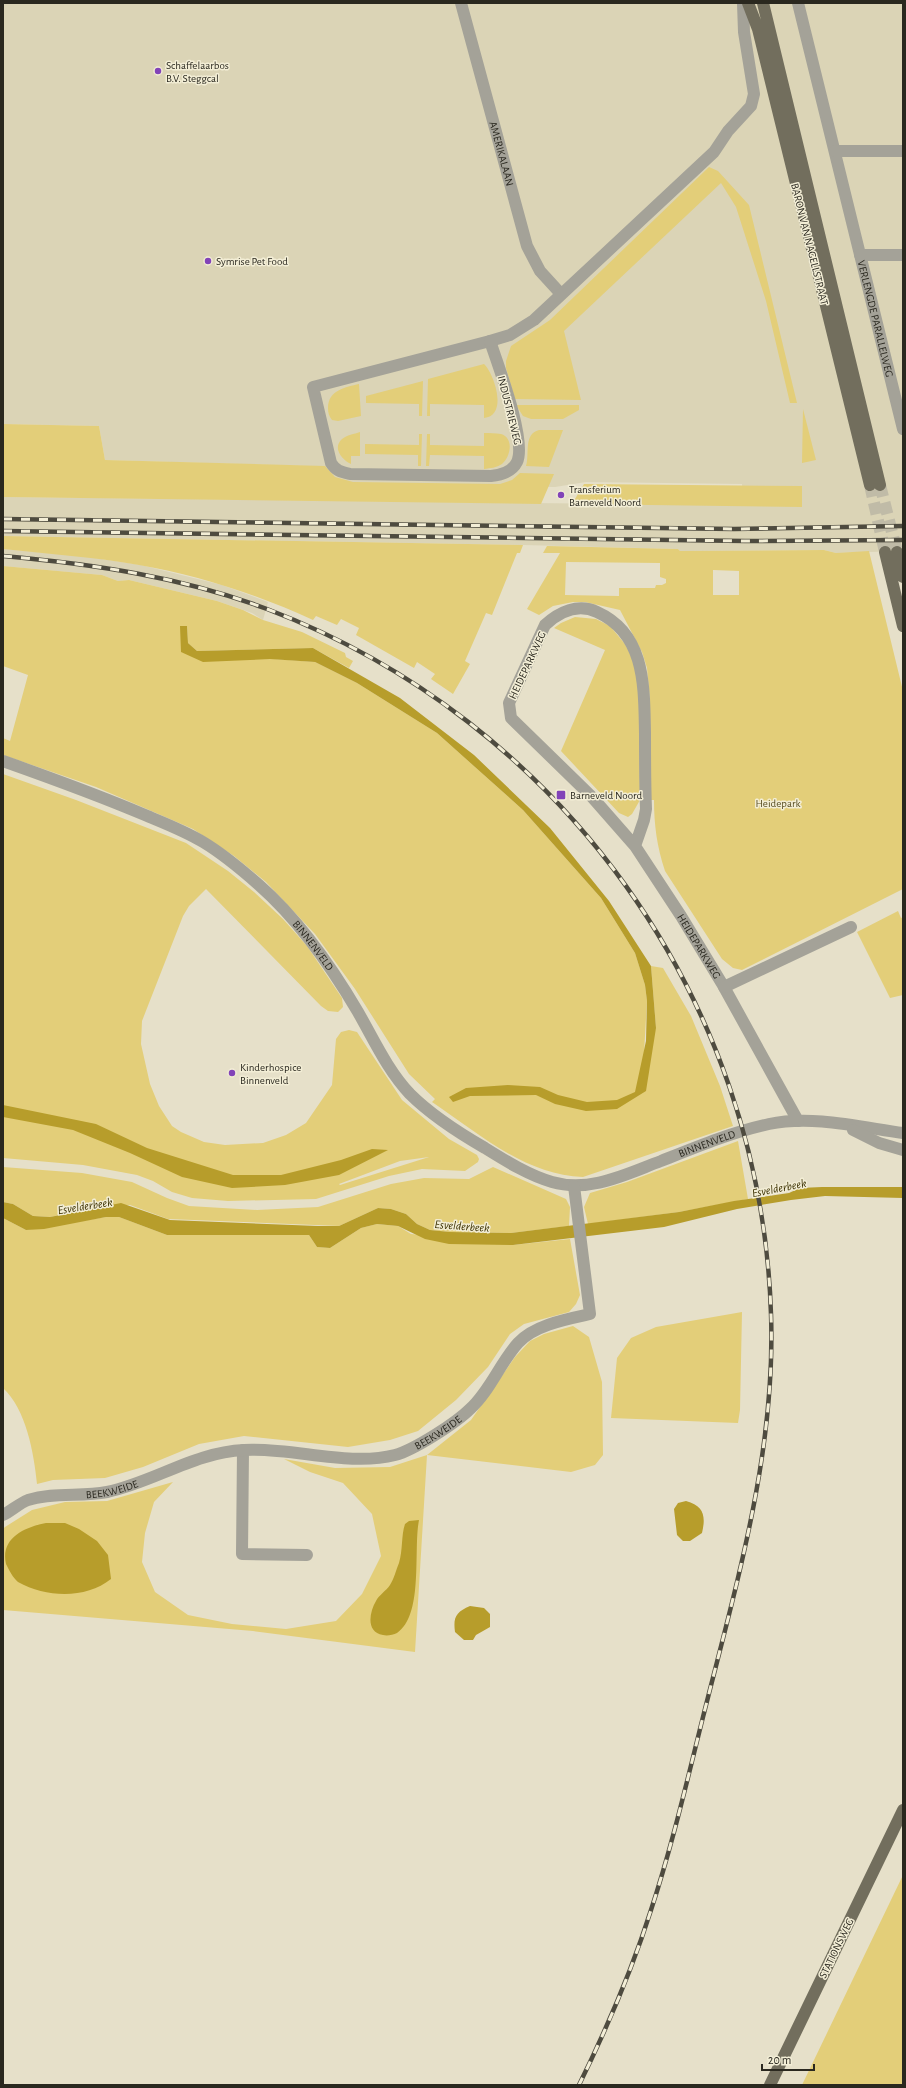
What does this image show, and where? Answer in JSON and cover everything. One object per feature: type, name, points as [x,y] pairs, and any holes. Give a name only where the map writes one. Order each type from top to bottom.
[{"type":"main road","name":"BARON VAN NAGELLSTRAAT","points":[[748,3],[758,29],[875,485],[763,3]]},
{"type":"main road","points":[[903,577],[891,552],[903,626]]},
{"type":"main road","name":"STATIONSWEG","points":[[770,2085],[903,1810]]},
{"type":"street","name":"AMERIKALAAN","points":[[461,3],[527,246],[540,270],[561,294]]},
{"type":"street","points":[[490,341],[521,329],[534,320],[714,152],[728,131],[752,106],[754,87],[744,32],[743,3]]},
{"type":"street","name":"VERLENGDE PARALLELWEG","points":[[798,3],[903,429]]},
{"type":"street","points":[[835,151],[903,151]]},
{"type":"street","name":"VERLENGDE PARALLELWEG","points":[[860,255],[903,255]]},
{"type":"street","name":"INDUSTRIEWEG","points":[[490,341],[503,379],[519,440],[519,456],[513,468],[500,475],[491,476],[350,474],[340,472],[331,463],[313,387],[490,341]]},
{"type":"street","name":"HEIDEPARKWEG","points":[[635,846],[644,820],[646,809],[642,669],[630,640],[613,620],[594,611],[581,608],[566,611],[554,617],[545,625],[509,703],[510,718],[592,797],[635,846],[682,916],[724,987],[798,1121]]},
{"type":"street","name":"BINNENVELD","points":[[3,761],[94,794],[189,834],[206,843],[260,886],[310,938],[354,1005],[391,1070],[409,1093],[424,1108],[459,1133],[510,1164],[538,1177],[555,1183],[574,1186],[606,1182],[743,1130],[771,1124],[798,1121],[903,1133]]},
{"type":"street","name":"HEIDEPARKWEG","points":[[724,987],[851,927]]},
{"type":"street","name":"BINNENVELD","points":[[843,1125],[879,1142],[903,1150]]},
{"type":"street","name":"BEEKWEIDE","points":[[3,1515],[28,1500],[62,1494],[106,1492],[145,1480],[203,1457],[243,1450],[282,1450],[351,1460],[394,1455],[423,1442],[470,1409],[518,1342],[537,1329],[590,1314],[574,1186]]},
{"type":"street","points":[[243,1450],[242,1554],[307,1555]]},
{"type":"shaded area","points":[[3,3],[903,3],[903,551],[836,553],[824,550],[680,551],[678,549],[523,545],[3,536],[3,497],[802,506],[742,501],[742,484],[586,482],[555,487],[314,483],[309,466],[105,460],[99,426],[3,424]]},
{"type":"shaded area","points":[[3,549],[82,556],[141,565],[222,585],[268,602],[263,620],[252,613],[217,601],[129,580],[118,581],[102,575],[3,566]]},
{"type":"shaded area","points":[[180,626],[187,626],[188,643],[197,651],[313,648],[400,698],[474,755],[550,828],[609,901],[651,966],[656,1028],[646,1091],[617,1109],[586,1111],[555,1104],[536,1095],[470,1096],[453,1102],[449,1097],[466,1088],[508,1085],[540,1087],[558,1095],[587,1102],[617,1100],[635,1092],[646,1041],[647,1001],[645,985],[635,953],[601,898],[523,810],[437,733],[357,683],[315,662],[270,659],[203,662],[181,652]]},
{"type":"shaded area","points":[[3,1105],[96,1124],[147,1148],[233,1175],[281,1175],[341,1160],[372,1149],[388,1150],[339,1175],[285,1185],[232,1188],[182,1177],[130,1153],[73,1130],[3,1117]]},
{"type":"shaded area","points":[[903,1187],[903,1198],[825,1196],[791,1200],[737,1209],[664,1227],[513,1245],[449,1244],[425,1239],[398,1226],[377,1224],[361,1228],[330,1248],[317,1247],[309,1235],[167,1235],[119,1217],[106,1217],[44,1229],[26,1230],[3,1218],[3,1202],[13,1204],[33,1216],[50,1217],[121,1203],[170,1220],[339,1226],[378,1208],[391,1209],[406,1214],[417,1224],[430,1230],[450,1232],[511,1233],[679,1212],[734,1201],[789,1193],[800,1188]]},
{"type":"shaded area","points":[[686,1501],[692,1503],[700,1509],[704,1522],[702,1533],[690,1541],[683,1541],[677,1535],[674,1509],[678,1503]]},
{"type":"shaded area","points":[[419,1520],[417,1533],[416,1581],[411,1612],[405,1624],[397,1633],[392,1635],[383,1635],[374,1630],[371,1626],[370,1621],[372,1611],[376,1601],[390,1585],[394,1577],[399,1563],[405,1524],[409,1521]]},
{"type":"shaded area","points":[[46,1523],[65,1523],[79,1529],[97,1541],[108,1555],[111,1579],[101,1586],[90,1590],[66,1594],[41,1591],[18,1582],[6,1564],[5,1555],[7,1547],[16,1535],[30,1527]]},
{"type":"shaded area","points":[[470,1606],[484,1608],[490,1614],[490,1627],[476,1635],[473,1640],[464,1640],[455,1632],[455,1619],[461,1610]]},
{"type":"green space","points":[[709,167],[718,171],[749,205],[797,403],[790,403],[766,301],[736,207],[721,183],[564,331],[581,400],[515,399],[506,368],[506,361],[511,346],[550,320]]},
{"type":"green space","points":[[484,364],[492,377],[497,394],[496,410],[491,416],[484,418],[484,405],[430,404],[430,416],[427,416],[428,379]]},
{"type":"green space","points":[[423,381],[422,416],[419,416],[419,404],[366,403],[366,396]]},
{"type":"green space","points":[[359,384],[361,416],[338,421],[332,420],[328,410],[329,402],[334,393],[343,388]]},
{"type":"green space","points":[[516,405],[579,405],[579,410],[563,419],[531,419],[523,416]]},
{"type":"green space","points":[[803,409],[816,460],[802,463]]},
{"type":"green space","points":[[3,424],[99,426],[105,460],[325,466],[335,477],[353,482],[500,484],[512,480],[520,473],[554,474],[541,504],[3,497]]},
{"type":"green space","points":[[539,430],[563,430],[549,467],[526,466],[529,440],[534,432]]},
{"type":"green space","points":[[360,432],[360,456],[351,456],[351,464],[344,460],[339,453],[339,442],[348,436]]},
{"type":"green space","points":[[484,433],[501,434],[508,439],[510,448],[505,461],[502,464],[493,468],[484,469],[484,456],[430,455],[429,466],[426,466],[427,434],[430,434],[430,445],[484,446]]},
{"type":"green space","points":[[419,434],[422,434],[421,466],[418,466],[418,455],[365,454],[365,444],[419,445]]},
{"type":"green space","points":[[584,484],[802,486],[802,507],[572,504]]},
{"type":"green space","points":[[3,536],[523,545],[520,553],[517,553],[492,615],[486,613],[465,661],[470,664],[453,694],[431,679],[435,674],[417,662],[414,668],[356,635],[359,628],[341,619],[337,625],[316,616],[313,620],[250,594],[206,580],[161,569],[105,560],[3,549]]},
{"type":"green space","name":"Heidepark","points":[[547,546],[678,549],[680,551],[824,550],[836,553],[869,551],[903,691],[903,889],[742,970],[733,968],[722,959],[665,871],[660,853],[655,827],[654,800],[650,800],[650,699],[647,668],[642,652],[620,610],[585,602],[573,602],[553,606],[539,615],[527,609],[560,553],[543,553]],"holes":[[[566,562],[660,563],[660,577],[666,579],[666,583],[656,585],[655,588],[619,588],[619,596],[565,595]],[[713,570],[739,571],[739,595],[713,595]]]},
{"type":"green space","points":[[3,566],[102,575],[118,581],[129,580],[217,601],[243,610],[263,620],[302,632],[345,653],[346,657],[353,661],[349,668],[313,648],[197,651],[188,643],[187,626],[181,652],[315,662],[357,683],[437,733],[523,810],[601,898],[635,953],[645,985],[647,1001],[644,1053],[656,1028],[651,966],[663,968],[691,1016],[720,1086],[733,1126],[583,1177],[541,1169],[522,1161],[485,1139],[432,1102],[435,1099],[409,1074],[355,989],[315,934],[266,882],[234,856],[193,829],[96,787],[3,755],[3,738],[10,741],[28,675],[3,666]]},
{"type":"green space","points":[[575,617],[596,619],[610,626],[625,644],[635,663],[639,698],[640,800],[632,814],[628,817],[619,813],[561,751],[605,650],[554,628]]},
{"type":"green space","points":[[3,774],[76,800],[186,843],[228,871],[254,892],[283,919],[307,946],[342,998],[343,1007],[338,1012],[328,1011],[321,1006],[206,889],[189,906],[183,916],[142,1021],[141,1044],[150,1084],[159,1106],[172,1126],[181,1132],[204,1142],[225,1145],[263,1143],[286,1135],[306,1123],[332,1085],[336,1039],[341,1032],[349,1030],[357,1032],[402,1100],[449,1139],[477,1155],[479,1159],[478,1162],[465,1171],[422,1169],[389,1176],[316,1199],[228,1201],[192,1198],[172,1192],[153,1181],[137,1175],[83,1165],[3,1158]],"holes":[[[429,1157],[340,1185],[339,1184],[400,1161]]]},
{"type":"green space","points":[[898,911],[901,918],[903,917],[903,995],[890,998],[857,932]]},
{"type":"green space","points":[[738,1141],[748,1199],[679,1212],[588,1224],[584,1207],[590,1193],[627,1182]]},
{"type":"green space","points":[[3,1167],[82,1173],[132,1182],[189,1206],[257,1210],[318,1207],[391,1184],[424,1178],[469,1179],[493,1167],[566,1199],[570,1207],[569,1226],[511,1233],[450,1232],[430,1230],[417,1224],[406,1214],[391,1209],[378,1208],[339,1226],[168,1219],[130,1205],[97,1207],[50,1217],[33,1216],[13,1204],[3,1202]]},
{"type":"green space","points":[[106,1217],[119,1217],[167,1235],[309,1235],[317,1247],[330,1248],[361,1228],[377,1224],[398,1226],[411,1234],[513,1245],[570,1239],[580,1295],[576,1304],[569,1312],[524,1324],[510,1334],[488,1367],[456,1400],[418,1431],[390,1440],[348,1447],[244,1436],[199,1444],[143,1467],[105,1478],[53,1480],[37,1484],[34,1459],[28,1432],[18,1408],[3,1388],[3,1218],[26,1230]]},
{"type":"green space","points":[[742,1312],[740,1410],[738,1423],[611,1418],[617,1358],[631,1338],[656,1327]]},
{"type":"green space","points":[[573,1326],[589,1337],[602,1382],[603,1455],[595,1465],[571,1472],[427,1455],[471,1420],[515,1357],[530,1341],[544,1334]]},
{"type":"green space","points":[[427,1455],[415,1652],[253,1631],[3,1610],[3,1529],[5,1527],[32,1510],[65,1502],[107,1501],[173,1482],[154,1502],[145,1533],[142,1562],[155,1592],[188,1615],[232,1624],[286,1629],[336,1621],[362,1594],[381,1556],[372,1514],[343,1483],[310,1472],[284,1459],[335,1468],[390,1467]]},
{"type":"green space","points":[[903,1875],[903,2085],[802,2085]]},
{"type":"tunnel","points":[[870,485],[885,552]]},
{"type":"tunnel","points":[[880,485],[897,552]]},
{"type":"railway","points":[[3,519],[734,529],[903,526]]},
{"type":"railway","points":[[3,531],[745,541],[903,540]]},
{"type":"railway","points":[[3,556],[70,563],[170,580],[203,588],[267,609],[373,659],[468,722],[553,798],[626,885],[685,982],[729,1087],[759,1198],[771,1314],[771,1366],[767,1417],[760,1467],[751,1518],[728,1618],[659,1886],[627,1977],[579,2085]]},
{"type":"place","name":"Schaffelaarbos B.V. Steggcal","points":[[158,71]]},
{"type":"place","name":"Symrise Pet Food","points":[[208,261]]},
{"type":"place","name":"Transferium Barneveld Noord","points":[[561,495]]},
{"type":"place","name":"Barneveld Noord","points":[[561,795]]},
{"type":"place","name":"Kinderhospice Binnenveld","points":[[232,1073]]},
{"type":"water label","name":"Esvelderbeek","points":[[779,1188]]},
{"type":"water label","name":"Esvelderbeek","points":[[85,1206]]},
{"type":"water label","name":"Esvelderbeek","points":[[462,1226]]}]
